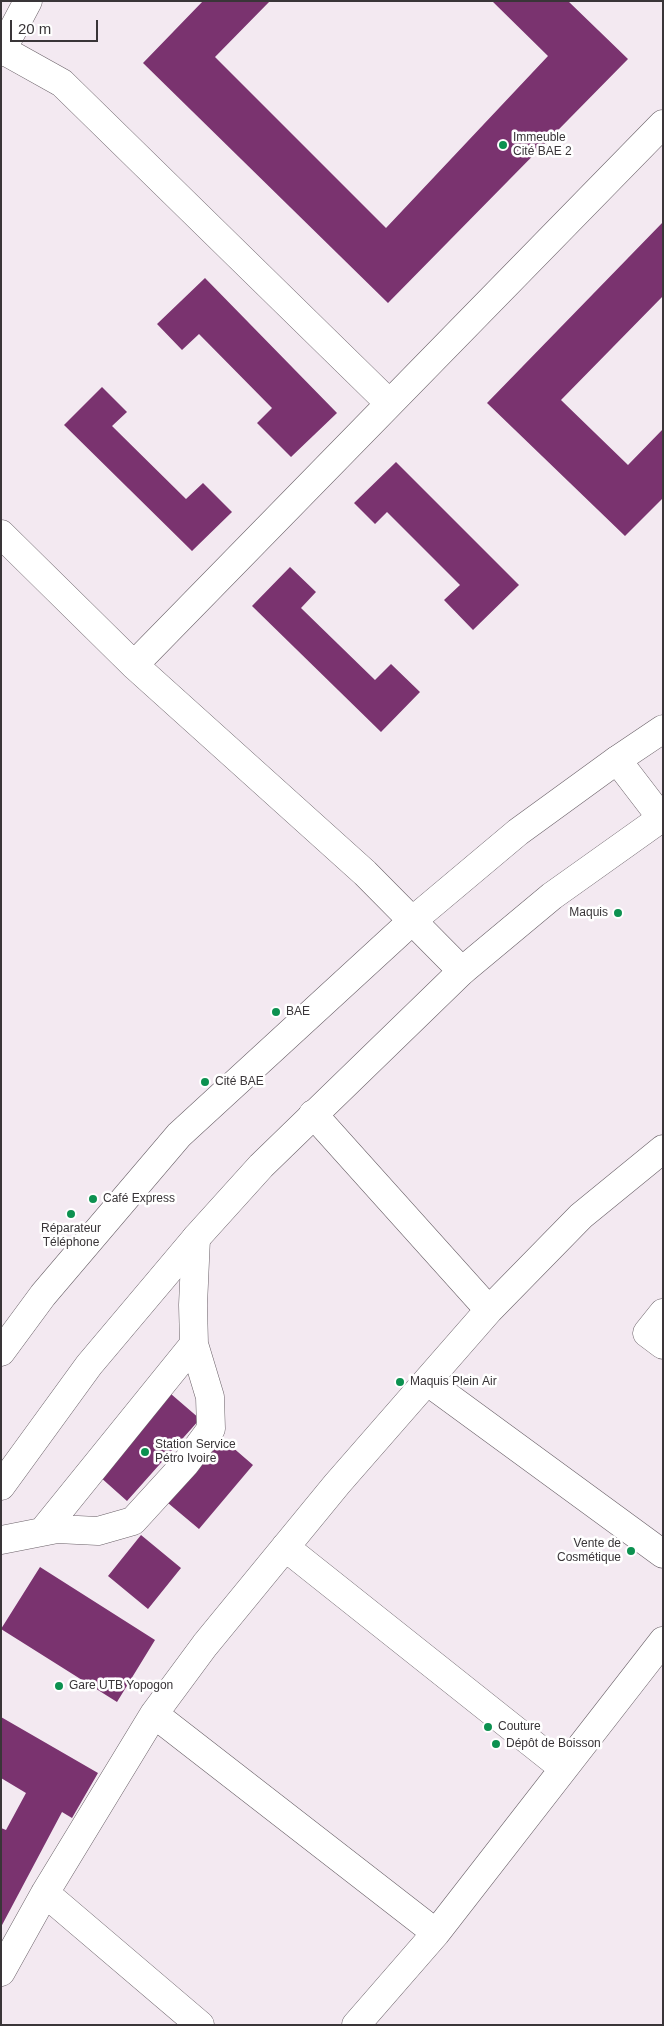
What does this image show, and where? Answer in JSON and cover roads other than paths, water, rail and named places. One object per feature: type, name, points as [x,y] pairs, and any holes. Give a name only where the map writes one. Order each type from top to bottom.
[{"type":"street","points":[[28,1],[2,50],[62,83],[389,403]]},
{"type":"street","points":[[134,665],[663,124]]},
{"type":"street","points":[[1,534],[134,665],[365,873],[462,971]]},
{"type":"street","points":[[1,1352],[43,1295],[179,1136],[412,921],[518,832],[663,729]]},
{"type":"street","points":[[1,1486],[89,1365],[196,1238],[261,1166],[462,971],[552,896],[662,818],[617,760]]},
{"type":"street","points":[[314,1114],[489,1310]]},
{"type":"street","points":[[1,1972],[44,1893],[154,1714],[205,1645],[337,1484],[489,1310],[581,1216],[663,1149]]},
{"type":"street","points":[[1,1540],[57,1529],[98,1531],[133,1521],[186,1463],[211,1429],[210,1397],[194,1344],[193,1305],[196,1238]]},
{"type":"street","points":[[663,1313],[646,1333],[663,1345]]},
{"type":"street","points":[[42,1532],[194,1344]]},
{"type":"street","points":[[428,1382],[663,1554]]},
{"type":"street","points":[[285,1547],[563,1768]]},
{"type":"street","points":[[356,2025],[436,1933],[663,1641]]},
{"type":"street","points":[[154,1714],[436,1933]]},
{"type":"street","points":[[44,1893],[200,2025]]},
{"type":"place","name":"Immeuble Cité BAE 2","points":[[503,145]]},
{"type":"place","name":"Maquis","points":[[618,913]]},
{"type":"place","name":"BAE","points":[[276,1012]]},
{"type":"place","name":"Cité BAE","points":[[205,1082]]},
{"type":"place","name":"Café Express","points":[[93,1199]]},
{"type":"place","name":"Réparateur Téléphone","points":[[71,1214]]},
{"type":"place","name":"Maquis Plein Air","points":[[400,1382]]},
{"type":"place","name":"Station Service Pétro Ivoire","points":[[145,1452]]},
{"type":"place","name":"Vente de Cosmétique","points":[[631,1551]]},
{"type":"place","name":"Gare UTB Yopogon","points":[[59,1686]]},
{"type":"place","name":"Couture","points":[[488,1727]]},
{"type":"place","name":"Dépôt de Boisson","points":[[496,1744]]}]
